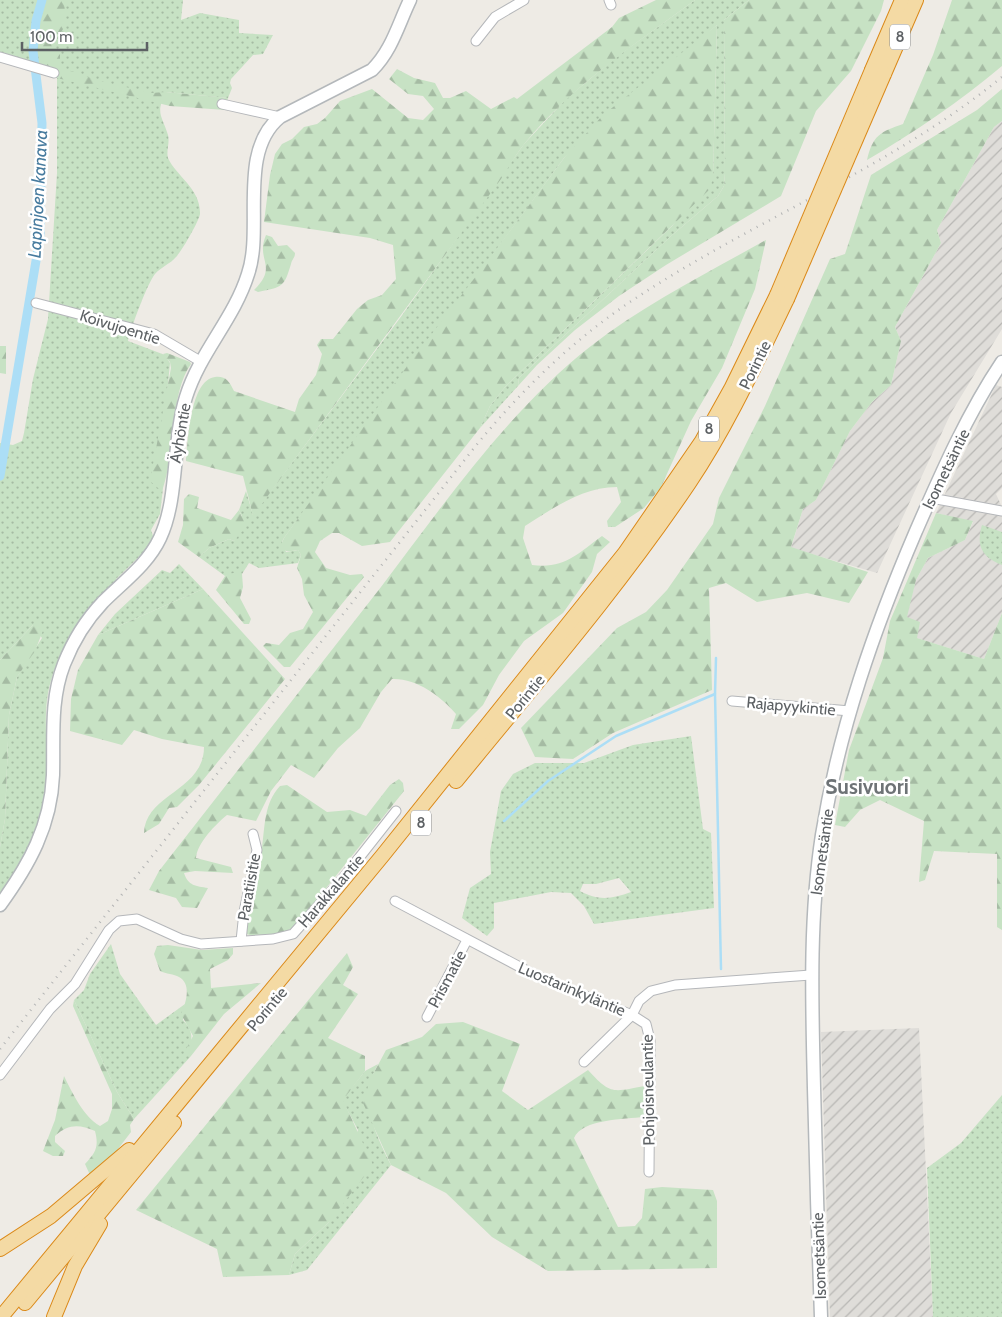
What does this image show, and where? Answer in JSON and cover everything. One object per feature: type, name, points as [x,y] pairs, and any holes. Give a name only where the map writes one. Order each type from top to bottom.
[{"type":"highway","name":"Porintie","points":[[13,1317],[523,699],[637,558],[690,482],[742,392],[878,72],[902,0]]},
{"type":"highway","name":"Porintie","points":[[878,72],[916,0]]},
{"type":"highway","name":"Porintie","points":[[1,1317],[457,764],[625,553],[702,441],[782,297]]},
{"type":"highway","points":[[0,1249],[51,1216],[86,1189],[124,1155],[195,1084]]},
{"type":"highway","points":[[54,1317],[86,1246],[151,1152]]},
{"type":"main road","name":"Äyhöntie","points":[[0,905],[33,856],[46,822],[53,776],[54,706],[59,679],[70,651],[90,618],[148,558],[166,525],[185,400],[193,373],[230,314],[249,274],[254,245],[253,192],[257,163],[269,130],[280,117],[372,70],[384,58],[393,42],[410,0]]},
{"type":"main road","name":"Isometsäntie","points":[[821,1317],[811,975],[822,835],[850,711],[871,641],[931,498],[970,419],[1002,362]]},
{"type":"street","points":[[476,41],[495,16],[524,0]]},
{"type":"street","points":[[0,57],[39,70],[54,72]]},
{"type":"street","points":[[222,104],[280,117]]},
{"type":"street","name":"Koivujoentie","points":[[36,303],[154,334],[200,361]]},
{"type":"street","points":[[931,498],[1002,511]]},
{"type":"street","name":"Rajapyykintie","points":[[732,701],[850,711]]},
{"type":"street","name":"Harakkalantie","points":[[0,1074],[50,1009],[75,984],[98,946],[119,921],[137,919],[181,939],[200,944],[273,939],[293,934],[344,877],[396,811]]},
{"type":"street","name":"Paratiisitie","points":[[241,941],[244,912],[257,850],[253,834]]},
{"type":"street","name":"Luostarinkyläntie","points":[[395,901],[537,976],[632,1015],[639,1001],[651,991],[675,985],[811,975]]},
{"type":"street","name":"Prismatie","points":[[427,1017],[467,940]]},
{"type":"street","points":[[584,1062],[632,1015]]},
{"type":"street","name":"Pohjoisneulantie","points":[[632,1015],[646,1024],[650,1040],[649,1172]]},
{"type":"shaded area","points":[[1002,121],[1002,329],[951,413],[877,573],[791,548],[803,509],[816,500],[850,431],[872,402],[891,385],[901,341],[895,327],[941,243],[937,230],[994,127]]},
{"type":"shaded area","points":[[996,385],[1002,387],[1002,488],[996,494],[1002,507],[1002,613],[984,659],[917,638],[906,617],[916,580],[928,558],[965,540],[973,522],[936,513]]},
{"type":"shaded area","points":[[919,1028],[933,1317],[830,1317],[821,1032]]},
{"type":"green space","points":[[0,0],[183,0],[181,20],[200,13],[239,20],[239,33],[273,35],[263,54],[253,55],[231,79],[232,88],[228,98],[166,92],[161,105],[160,110],[168,135],[168,158],[197,197],[200,214],[194,229],[179,254],[155,274],[148,286],[128,341],[165,355],[170,363],[158,488],[163,488],[160,514],[151,530],[153,536],[148,548],[116,579],[116,584],[81,628],[57,664],[47,701],[47,784],[44,805],[24,864],[17,866],[0,898],[0,847],[5,819],[9,715],[17,677],[42,638],[33,625],[0,660],[0,443],[13,445],[22,441],[33,379],[48,319],[57,173],[57,78],[0,62]]},
{"type":"green space","points":[[47,0],[64,0],[66,25],[55,41],[55,48],[60,55],[60,67],[100,81],[151,93],[166,92],[228,98],[225,110],[170,106],[45,75],[39,56],[38,38]]},
{"type":"green space","points":[[656,0],[695,0],[584,84],[543,122],[525,143],[501,179],[253,516],[243,476],[186,461],[189,426],[195,400],[200,389],[207,381],[215,377],[225,378],[234,391],[295,412],[299,399],[316,375],[322,354],[317,345],[321,339],[333,339],[357,309],[368,300],[382,295],[396,279],[393,245],[370,238],[264,222],[270,175],[275,154],[282,144],[292,139],[304,127],[317,124],[340,101],[372,89],[408,118],[423,120],[434,109],[423,96],[408,94],[389,79],[397,69],[414,78],[435,83],[443,98],[450,98],[466,91],[491,109],[514,97],[517,99],[612,27],[619,18]]},
{"type":"green space","points":[[695,0],[749,0],[724,20],[725,173],[724,186],[718,196],[670,237],[519,378],[518,386],[480,428],[490,406],[505,387],[672,226],[713,176],[717,25],[564,158],[284,538],[282,542],[286,552],[298,550],[301,555],[298,563],[259,568],[249,563],[242,574],[225,576],[199,557],[209,548],[229,539],[234,541],[242,516],[239,510],[246,491],[253,515],[400,318],[524,144],[566,99],[615,58]]},
{"type":"green space","points":[[749,0],[884,0],[881,11],[851,71],[816,111],[781,196],[666,265],[619,296],[575,330],[537,365],[518,386],[519,378],[670,237],[718,196],[724,186],[724,20]]},
{"type":"green space","points":[[952,0],[1002,0],[1002,66],[936,116],[867,160],[872,145],[883,132],[903,124],[933,55]]},
{"type":"green space","points":[[717,25],[713,177],[710,189],[505,387],[490,406],[480,428],[390,542],[362,546],[339,533],[332,533],[320,541],[315,552],[326,568],[350,575],[362,574],[364,577],[290,667],[284,667],[263,646],[266,643],[279,645],[290,633],[303,629],[313,612],[304,595],[302,579],[297,568],[301,555],[298,550],[286,551],[280,547],[284,538],[405,369],[564,158],[603,115]]},
{"type":"green space","points":[[1002,89],[1002,121],[994,127],[937,230],[941,243],[895,327],[901,341],[891,385],[872,402],[850,431],[816,500],[803,509],[791,547],[868,572],[849,603],[807,593],[757,602],[726,583],[709,588],[712,690],[613,733],[573,759],[535,757],[521,728],[617,628],[646,612],[667,590],[713,524],[719,498],[765,406],[830,259],[845,254],[871,175],[977,110]]},
{"type":"green space","points":[[266,235],[272,237],[278,246],[287,245],[295,255],[281,285],[258,292],[254,290],[265,275],[266,268],[263,244]]},
{"type":"green space","points":[[766,240],[755,289],[722,368],[691,421],[661,487],[644,508],[615,527],[608,527],[607,521],[621,502],[617,487],[604,488],[569,500],[525,526],[523,538],[532,565],[553,565],[570,559],[602,536],[610,542],[597,554],[592,572],[563,613],[524,641],[499,675],[483,705],[459,729],[451,729],[456,714],[443,701],[419,685],[401,679],[392,679],[381,692],[360,728],[338,748],[314,778],[291,765],[271,791],[256,821],[227,815],[208,834],[197,852],[196,858],[231,867],[233,873],[195,871],[184,873],[190,883],[208,888],[197,908],[182,907],[176,898],[149,890],[159,871],[454,491],[505,428],[532,399],[591,346],[633,316]]},
{"type":"green space","points":[[0,346],[6,346],[6,374],[0,373]]},
{"type":"green space","points":[[167,353],[191,364],[184,376],[179,391],[167,474],[163,488],[158,488],[150,481],[171,368],[170,362],[163,354]]},
{"type":"green space","points":[[189,494],[199,497],[197,508],[231,520],[239,510],[246,526],[234,541],[229,539],[209,548],[199,557],[178,542],[183,525],[184,499]]},
{"type":"green space","points":[[936,513],[973,521],[965,540],[928,558],[916,580],[907,617],[920,622],[917,638],[984,659],[1002,613],[1002,930],[997,927],[997,854],[934,851],[925,880],[919,882],[924,821],[880,800],[860,810],[845,827],[835,825],[849,750],[883,658],[890,621]]},
{"type":"green space","points":[[982,525],[1002,532],[1002,565],[989,558],[982,550],[980,532]]},
{"type":"green space","points":[[179,564],[203,589],[98,635],[115,614],[162,570],[170,573]]},
{"type":"green space","points":[[233,573],[242,574],[243,587],[240,598],[251,619],[249,624],[244,624],[216,590],[225,576]]},
{"type":"green space","points":[[203,589],[285,679],[199,785],[177,807],[169,808],[159,824],[144,833],[147,820],[154,809],[195,774],[201,762],[204,747],[162,739],[134,730],[122,745],[70,731],[71,699],[78,670],[98,635]]},
{"type":"green space","points":[[41,623],[44,628],[35,651],[17,677],[9,715],[5,819],[0,847],[0,660],[33,625]]},
{"type":"green space","points":[[691,736],[703,829],[711,833],[714,908],[594,924],[584,906],[571,893],[551,892],[494,903],[494,928],[487,936],[462,918],[470,888],[491,874],[490,852],[501,791],[513,774],[535,763],[584,763],[633,745]],"holes":[[[619,878],[631,892],[618,896],[599,898],[580,891],[583,884],[596,884]]]},
{"type":"green space","points":[[399,779],[403,783],[404,791],[294,928],[264,937],[245,933],[262,848],[266,815],[271,800],[280,786],[287,785],[327,812],[350,810],[366,816],[390,785]]},
{"type":"green space","points":[[111,944],[120,974],[156,1025],[185,1004],[183,1020],[191,1033],[187,1056],[191,1056],[134,1119],[117,1092],[74,1000],[84,990],[90,974]]},
{"type":"green space","points":[[168,945],[202,950],[233,948],[233,954],[228,960],[210,969],[211,988],[261,983],[224,1014],[191,1056],[187,1056],[184,1053],[193,1036],[181,1014],[185,1005],[187,989],[183,980],[179,977],[160,971],[154,954],[157,946]]},
{"type":"green space","points":[[347,953],[353,967],[343,985],[358,994],[328,1038],[365,1056],[365,1071],[343,1100],[373,1165],[329,1222],[295,1254],[289,1275],[223,1277],[217,1249],[136,1210]]},
{"type":"green space","points":[[74,1000],[117,1092],[134,1119],[130,1125],[131,1132],[98,1175],[90,1175],[85,1164],[96,1149],[95,1131],[79,1126],[69,1127],[55,1136],[55,1142],[65,1151],[63,1156],[53,1156],[43,1151],[55,1120],[64,1076],[84,1111],[94,1122],[100,1126],[108,1121],[112,1109],[112,1094],[73,1006]]},
{"type":"green space","points":[[463,1022],[520,1044],[502,1091],[528,1110],[588,1070],[607,1088],[613,1090],[645,1086],[644,1117],[605,1121],[595,1124],[586,1127],[574,1138],[618,1227],[635,1226],[642,1218],[645,1189],[662,1187],[713,1190],[717,1201],[717,1268],[548,1271],[492,1237],[446,1193],[391,1165],[363,1103],[370,1080],[386,1050],[422,1037],[436,1024]]},
{"type":"green space","points":[[378,1064],[372,1077],[369,1103],[374,1128],[391,1165],[307,1270],[289,1275],[295,1254],[329,1222],[358,1130],[342,1100],[365,1071]]},
{"type":"green space","points":[[1002,1095],[1002,1317],[933,1317],[927,1168],[961,1143]]},
{"type":"waterway","name":"Lapinjoen kanava","points":[[0,476],[40,237],[42,123],[33,51],[36,21],[42,0]]},
{"type":"waterway","points":[[715,694],[716,658]]},
{"type":"waterway","points":[[504,821],[548,781],[616,736],[715,694],[721,969]]},
{"type":"railway","points":[[0,1049],[478,443],[529,386],[566,351],[627,304],[721,247],[912,140],[958,110],[1002,77]]},
{"type":"district","name":"Susivuori","points":[[867,786]]}]
